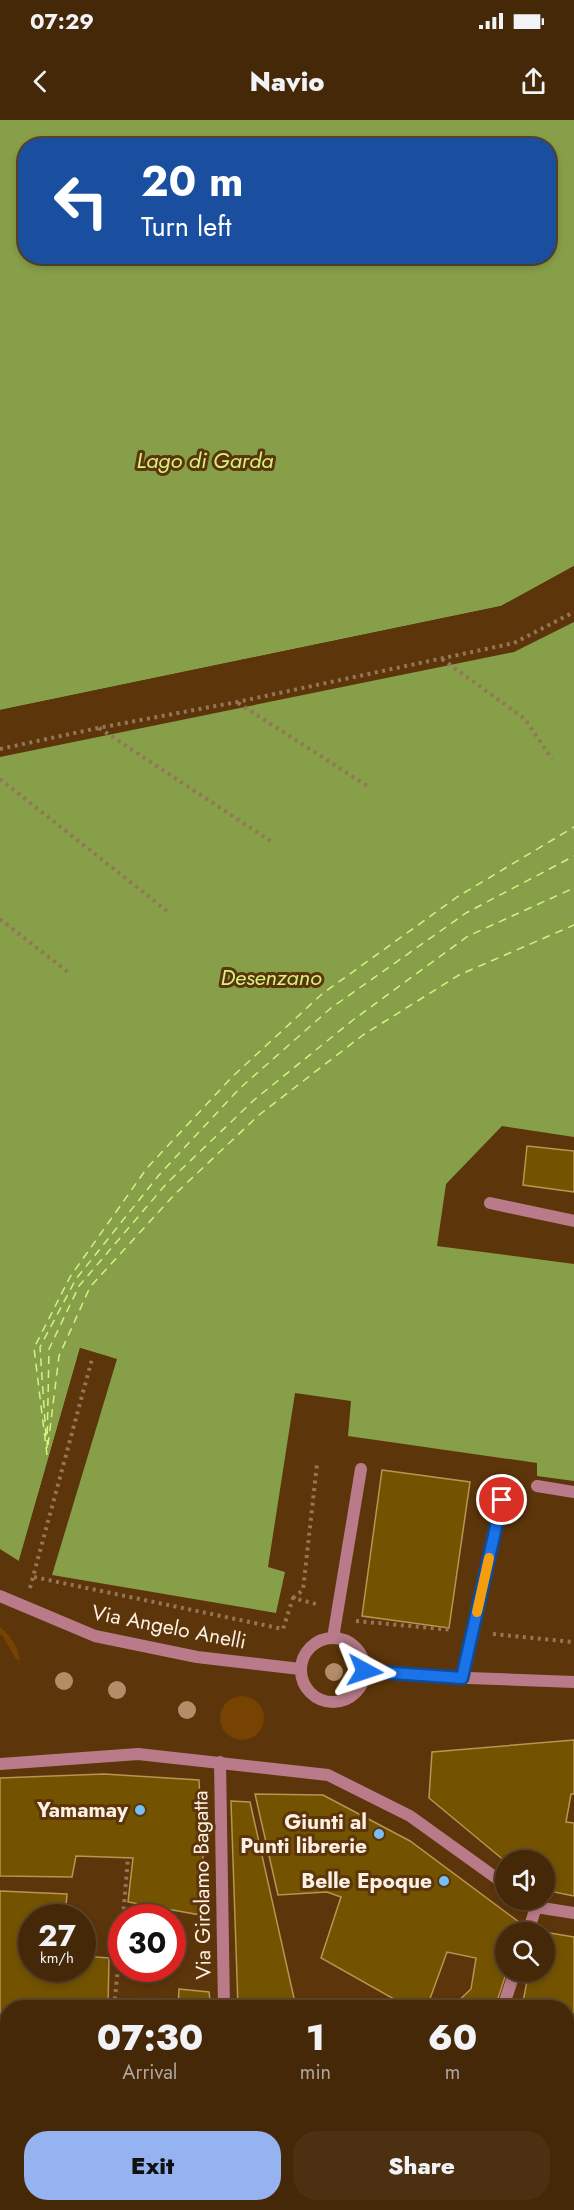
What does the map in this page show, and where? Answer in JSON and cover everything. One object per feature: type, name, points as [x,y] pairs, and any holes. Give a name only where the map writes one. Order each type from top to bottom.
[{"type":"street","points":[[490,1203],[574,1221]]},
{"type":"street","points":[[333,1638],[361,1469]]},
{"type":"street","points":[[537,1486],[574,1492]]},
{"type":"street","points":[[462,1678],[502,1500]]},
{"type":"street","name":"Via Angelo Anelli","points":[[0,1596],[95,1636],[197,1657],[300,1669]]},
{"type":"street","points":[[333,1638],[342,1639],[356,1648],[362,1655],[365,1671],[358,1690],[342,1702],[332,1703],[312,1696],[301,1679],[300,1669],[302,1659],[314,1643],[333,1638]]},
{"type":"street","points":[[365,1671],[462,1678],[574,1682]]},
{"type":"street","points":[[0,1764],[138,1754],[328,1774],[410,1816],[495,1877]]},
{"type":"street","name":"Via Girolamo Bagatta","points":[[220,1762],[224,2000]]},
{"type":"street","points":[[555,1910],[574,1913]]},
{"type":"street","points":[[505,2000],[511,1982]]},
{"type":"path","points":[[0,749],[237,702],[514,643],[574,612]]},
{"type":"path","points":[[442,659],[525,719],[552,759]]},
{"type":"path","points":[[237,702],[369,787]]},
{"type":"path","points":[[98,728],[272,842]]},
{"type":"path","points":[[0,779],[167,911]]},
{"type":"path","points":[[0,919],[69,974]]},
{"type":"path","points":[[23,1606],[34,1576],[92,1359]]},
{"type":"path","points":[[34,1576],[283,1629],[293,1598],[303,1590],[317,1464]]},
{"type":"path","points":[[293,1598],[338,1609],[357,1621],[573,1642]]},
{"type":"path","points":[[124,1904],[128,1858]]},
{"type":"path","points":[[115,2000],[117,1982]]},
{"type":"shaded area","points":[[0,1627],[13,1642],[20,1660],[16,1659],[0,1635]]},
{"type":"shaded area","points":[[242,1696],[257,1703],[264,1718],[257,1733],[242,1740],[227,1733],[220,1718],[227,1703]]},
{"type":"water","name":"Lago di Garda","points":[[0,120],[574,120],[574,566],[501,606],[0,710]]},
{"type":"water","name":"Desenzano","points":[[574,622],[574,1137],[502,1126],[446,1184],[437,1246],[574,1264],[574,1481],[537,1476],[537,1463],[348,1436],[351,1401],[295,1393],[268,1567],[285,1572],[276,1613],[52,1575],[117,1359],[80,1348],[19,1561],[0,1549],[0,757],[514,652]]},
{"type":"pier","points":[[574,566],[574,569],[502,609],[0,713],[0,710],[501,606]]},
{"type":"pier","points":[[80,1348],[110,1357],[109,1360],[82,1352],[22,1562],[19,1560]]},
{"type":"building","points":[[527,1146],[574,1151],[574,1192],[523,1185]]},
{"type":"building","points":[[382,1470],[470,1482],[449,1628],[362,1616]]},
{"type":"building","points":[[574,1740],[574,1794],[571,1794],[566,1822],[574,1823],[574,1896],[555,1892],[555,1850],[495,1850],[495,1853],[429,1798],[432,1752]]},
{"type":"building","points":[[104,1774],[199,1780],[206,1916],[186,1912],[186,1904],[128,1902],[133,1858],[76,1856],[72,1877],[0,1876],[0,1778]]},
{"type":"building","points":[[255,1794],[323,1795],[410,1841],[495,1904],[495,1910],[503,1910],[519,1922],[495,1922],[495,1982],[503,1982],[497,2000],[459,2000],[471,1989],[476,1958],[447,1952],[430,2000],[396,2000],[321,1958],[341,1897],[327,1892],[278,1895]]},
{"type":"building","points":[[231,1801],[250,1802],[294,2000],[238,2000]]},
{"type":"building","points":[[0,1891],[67,1894],[66,1904],[18,1904],[18,1982],[96,1982],[96,1957],[108,1958],[108,2000],[0,2000]]},
{"type":"building","points":[[555,1934],[574,1937],[574,2000],[523,2000],[527,1982],[555,1982]]},
{"type":"building","points":[[179,1989],[209,1992],[210,2000],[178,2000]]},
{"type":"ferry route","points":[[47,1455],[34,1348],[70,1277],[147,1168],[232,1077],[322,994],[457,897],[574,827]]},
{"type":"ferry route","points":[[46,1436],[40,1347],[76,1279],[159,1175],[240,1088],[331,1008],[466,913],[574,856]]},
{"type":"ferry route","points":[[47,1448],[49,1349],[79,1286],[167,1183],[254,1100],[353,1020],[468,936],[574,888]]},
{"type":"ferry route","points":[[48,1445],[59,1356],[90,1287],[175,1194],[259,1115],[363,1035],[459,975],[574,925]]},
{"type":"slow traffic","points":[[477,1612],[489,1558]]},
{"type":"place","name":"Yamamay","points":[[140,1810]]},
{"type":"place","name":"Giunti al Punti librerie","points":[[379,1834]]},
{"type":"place","name":"Belle Epoque","points":[[444,1881]]},
{"type":"route","points":[[365,1671],[462,1678],[502,1500]]}]
